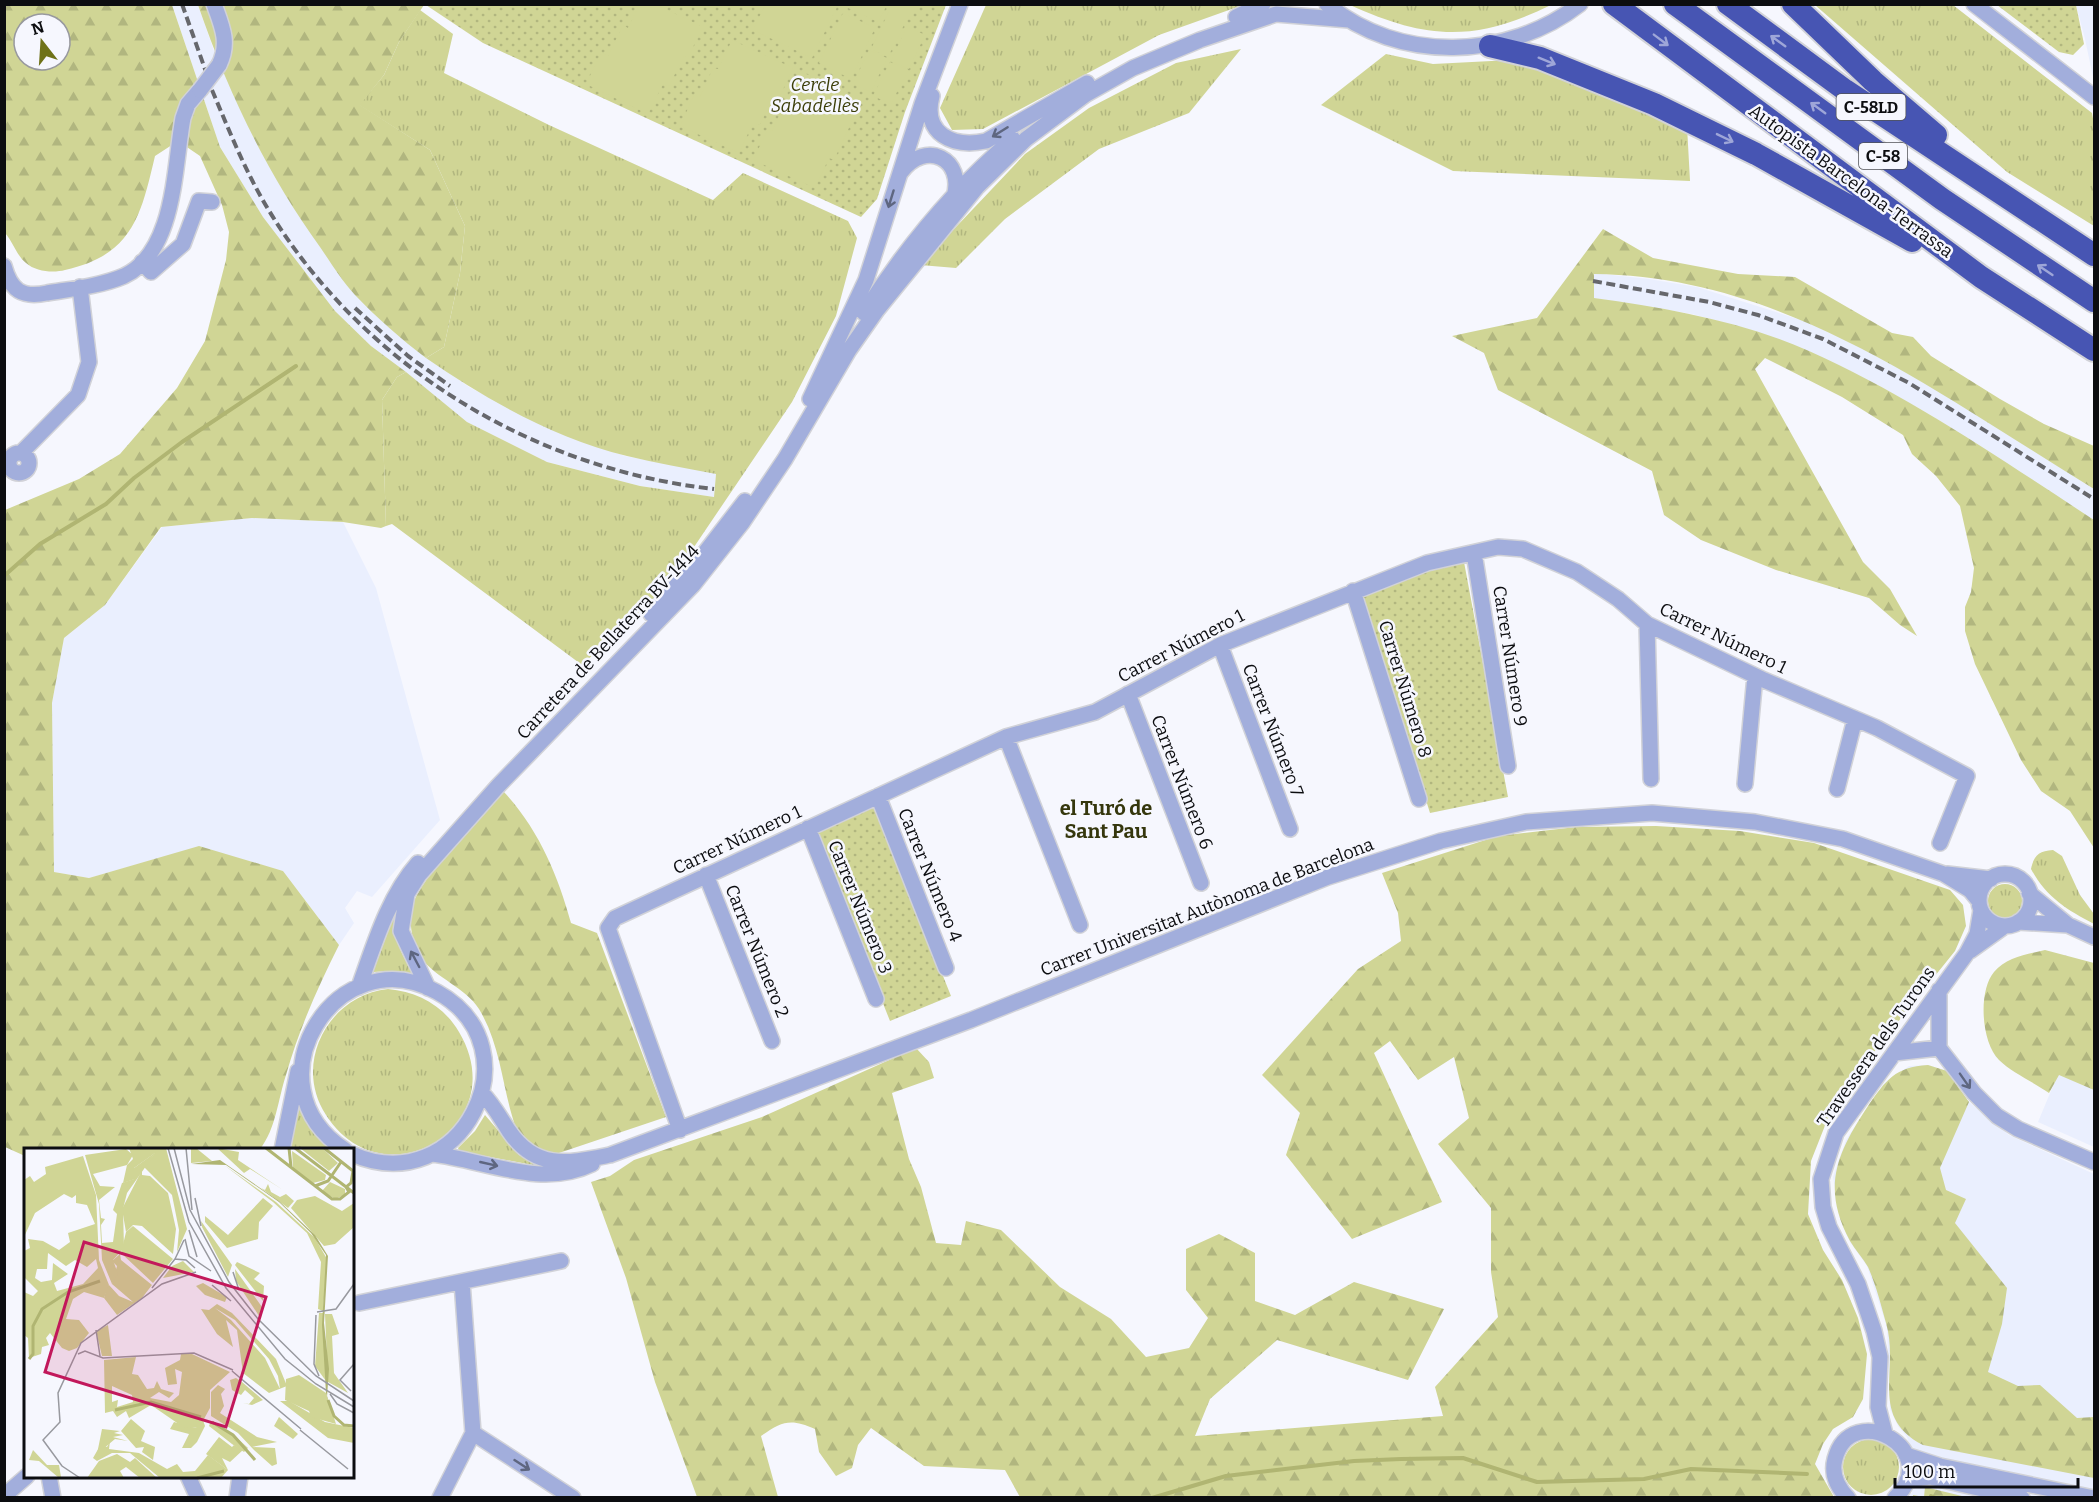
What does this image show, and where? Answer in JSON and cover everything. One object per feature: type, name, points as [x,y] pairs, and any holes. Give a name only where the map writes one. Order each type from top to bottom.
[{"type":"highway","name":"Autopista Barcelona-Terrassa","points":[[1614,4],[1982,277],[2094,350]]},
{"type":"highway","name":"C-58","points":[[1675,4],[1942,199],[2094,301]]},
{"type":"highway","name":"C-58LD","points":[[1728,4],[1845,90],[2094,255]]},
{"type":"highway","points":[[1793,4],[1873,81],[1984,172],[2017,204]]},
{"type":"highway","points":[[1490,46],[1540,58],[1664,109],[1756,154],[1982,277]]},
{"type":"street","points":[[4,266],[11,286],[26,295],[80,287],[122,277],[142,262],[156,241],[168,211],[183,118],[188,104],[219,65],[224,55],[225,38],[214,4]]},
{"type":"street","points":[[927,111],[960,4]]},
{"type":"street","points":[[495,784],[700,559],[772,462],[810,399],[866,280],[897,177],[927,111],[968,4]]},
{"type":"street","points":[[1327,4],[1349,20],[1389,38],[1417,45],[1456,48],[1490,46],[1540,31],[1580,4]]},
{"type":"street","points":[[1974,4],[2088,87],[2094,97]]},
{"type":"street","name":"Carretera de Bellaterra BV-1414","points":[[927,111],[950,141],[968,144],[986,141],[1132,59],[1270,9],[1349,20]]},
{"type":"street","name":"Carretera de Bellaterra BV-1414","points":[[359,987],[387,911],[405,878],[693,585],[741,523],[785,459],[877,310],[963,204],[1026,139],[1085,95],[1133,68],[1270,9]]},
{"type":"street","name":"Carretera de Bellaterra BV-1414","points":[[810,399],[880,287],[956,183],[1087,83]]},
{"type":"street","points":[[897,177],[908,162],[924,154],[936,154],[948,164],[956,183]]},
{"type":"street","name":"Carretera de Bellaterra BV-1414","points":[[857,339],[865,320],[908,258],[951,208],[956,183]]},
{"type":"street","points":[[142,262],[151,272],[183,244],[199,201],[212,202]]},
{"type":"street","points":[[21,453],[78,395],[89,362],[80,287]]},
{"type":"street","name":"Carrer Número 1","points":[[680,1130],[608,928],[615,918],[1006,737],[1095,712],[1220,645],[1427,563],[1497,548],[1523,549],[1577,572],[1618,599],[1647,624],[1755,676],[1855,719],[1967,776],[1940,843]]},
{"type":"street","name":"Carrer Número 9","points":[[1474,553],[1508,766]]},
{"type":"street","name":"Carrer Número 8","points":[[1353,591],[1419,799]]},
{"type":"street","points":[[1647,624],[1651,779]]},
{"type":"street","name":"Carrer Número 7","points":[[1220,645],[1290,829]]},
{"type":"street","points":[[1745,784],[1755,676]]},
{"type":"street","name":"Carrer Número 6","points":[[1128,694],[1201,883]]},
{"type":"street","points":[[1837,789],[1855,719]]},
{"type":"street","points":[[1006,737],[1080,925]]},
{"type":"street","name":"Carrer Número 4","points":[[878,796],[946,968]]},
{"type":"street","name":"Carrer Universitat Autònoma de Barcelona","points":[[432,1154],[459,1157],[549,1176],[574,1173],[610,1155],[962,1024],[1328,877],[1440,841],[1526,822],[1652,813],[1755,822],[1843,839],[1944,874],[1970,890],[1980,906]]},
{"type":"street","name":"Carrer Número 3","points":[[808,828],[876,999]]},
{"type":"street","name":"Carretera de Bellaterra BV-1414","points":[[428,988],[401,931],[407,894],[450,832]]},
{"type":"street","name":"Carrer Universitat Autònoma de Barcelona","points":[[1944,874],[1991,879]]},
{"type":"street","points":[[2068,925],[1991,922],[1980,906],[1983,887],[1991,879],[2003,875],[2013,876],[2024,883],[2029,893],[2068,925],[2094,937]]},
{"type":"street","name":"Carrer Número 2","points":[[706,876],[772,1041]]},
{"type":"street","points":[[2012,924],[2029,910],[2029,893]]},
{"type":"street","name":"Travessera dels Turons","points":[[1885,1434],[1878,1407],[1880,1357],[1874,1331],[1858,1284],[1829,1227],[1823,1207],[1821,1179],[1836,1133],[1967,953],[1977,934],[1980,906]]},
{"type":"street","name":"Travessera dels Turons","points":[[1967,953],[2012,924]]},
{"type":"street","points":[[281,1147],[294,1080],[302,1062],[308,1038],[320,1017],[338,999],[359,987],[394,981],[428,988],[454,1004],[473,1028],[483,1057],[482,1093],[474,1114],[462,1132],[432,1154],[408,1162],[391,1163],[354,1155]]},
{"type":"street","points":[[1939,990],[1939,1048],[1974,1093],[1996,1116],[2018,1129],[2094,1162]]},
{"type":"street","points":[[1894,1053],[1939,1048]]},
{"type":"street","points":[[302,1062],[303,1090],[312,1116],[324,1133],[343,1148]]},
{"type":"street","name":"Carrer Universitat Autònoma de Barcelona","points":[[482,1093],[516,1141],[526,1152],[541,1160],[572,1162],[610,1155]]},
{"type":"street","points":[[359,1303],[561,1261]]},
{"type":"street","points":[[440,1497],[473,1433],[462,1282]]},
{"type":"street","points":[[1848,1497],[1837,1483],[1835,1460],[1844,1444],[1866,1428],[1878,1407]]},
{"type":"street","points":[[1859,1433],[1872,1431],[1885,1434],[1899,1443],[1906,1455],[1907,1480],[1895,1497]]},
{"type":"street","points":[[473,1433],[573,1497]]},
{"type":"street","points":[[1906,1455],[1940,1466],[2094,1497]]},
{"type":"street","points":[[1907,1480],[1930,1477],[2022,1497]]},
{"type":"street","points":[[4,1496],[25,1478]]},
{"type":"street","points":[[49,1478],[53,1497]]},
{"type":"street","points":[[189,1478],[198,1497]]},
{"type":"street","points":[[237,1497],[240,1478]]},
{"type":"shaded area","points":[[172,5],[198,5],[214,51],[402,339],[469,387],[559,433],[625,456],[716,473],[714,497],[640,486],[547,462],[467,422],[371,346],[335,311],[263,217],[220,147]]},
{"type":"shaded area","points":[[2076,5],[2094,5],[2094,82],[2085,39]]},
{"type":"shaded area","points":[[1594,273],[1697,287],[1801,320],[1847,339],[1924,381],[2094,489],[2094,520],[1937,419],[1876,384],[1808,351],[1755,331],[1692,314],[1594,298]]},
{"type":"shaded area","points":[[252,518],[343,522],[376,588],[440,820],[372,897],[357,891],[345,908],[354,923],[339,945],[283,871],[199,847],[89,878],[54,872],[52,703],[64,638],[105,605],[162,527]]},
{"type":"shaded area","points":[[1928,1065],[1947,1071],[1969,1102],[2009,1135],[2094,1174],[2094,1497],[1905,1497],[1912,1493],[1913,1465],[1907,1437],[1898,1426],[1890,1409],[1887,1327],[1867,1266],[1850,1242],[1840,1218],[1833,1177],[1846,1140],[1883,1084],[1909,1066]]},
{"type":"shaded area","points":[[2058,1074],[2094,1090],[2094,1147],[2038,1122]]},
{"type":"green space","points":[[765,4],[838,5],[812,58],[753,30]]},
{"type":"green space","points":[[986,4],[1243,5],[1159,35],[983,129],[952,130],[940,108]]},
{"type":"green space","points":[[5,5],[172,5],[220,147],[263,217],[335,311],[371,346],[406,372],[397,377],[382,400],[386,526],[381,528],[343,522],[252,518],[161,527],[105,605],[64,638],[52,703],[54,872],[89,878],[199,846],[283,871],[339,945],[303,1025],[270,1132],[261,1148],[24,1148],[24,1156],[5,1147],[5,510],[79,479],[120,454],[177,388],[205,341],[226,260],[229,232],[222,205],[200,156],[178,141],[155,156],[145,197],[130,230],[120,243],[106,254],[88,263],[65,270],[50,271],[30,266],[5,233]]},
{"type":"green space","points":[[198,5],[424,5],[399,42],[384,75],[360,105],[430,150],[465,226],[460,273],[444,347],[426,358],[372,312],[341,278],[282,190],[250,130],[222,69]]},
{"type":"green space","name":"Cercle Sabadellès","points":[[426,5],[946,5],[905,112],[877,199],[861,217],[483,43]]},
{"type":"green space","points":[[639,5],[657,5],[703,27],[688,57],[684,56],[669,86],[663,84],[648,114],[586,84],[601,53],[608,56],[623,25],[628,28]]},
{"type":"green space","points":[[881,5],[886,7],[878,22],[846,7]]},
{"type":"green space","points":[[892,5],[914,5],[888,57],[871,49]]},
{"type":"green space","points":[[1350,5],[1551,5],[1498,26],[1451,32],[1403,25]]},
{"type":"green space","points":[[1815,5],[1953,5],[2092,113],[2094,124],[2094,226],[2007,172]]},
{"type":"green space","points":[[1997,5],[2076,5],[2084,44],[2073,55],[2059,52]]},
{"type":"green space","points":[[420,10],[453,34],[444,73],[549,125],[713,200],[743,173],[848,221],[857,238],[836,316],[792,402],[669,584],[582,665],[392,524],[386,526],[382,400],[397,377],[406,372],[467,422],[547,462],[640,486],[714,497],[716,474],[627,456],[573,439],[497,403],[426,358],[444,347],[460,273],[465,226],[430,150],[359,105],[384,75],[399,42]]},
{"type":"green space","points":[[843,13],[875,28],[851,79],[819,63]]},
{"type":"green space","points":[[907,26],[925,35],[909,69],[891,61]]},
{"type":"green space","points":[[732,40],[793,68],[779,98],[773,96],[760,125],[753,123],[739,153],[680,126],[694,95],[700,97],[713,68],[718,69]]},
{"type":"green space","points":[[1241,49],[1189,113],[1099,149],[1005,219],[956,268],[920,265],[1025,154],[1089,108],[1176,63]]},
{"type":"green space","points":[[869,50],[887,58],[871,92],[853,84]]},
{"type":"green space","points":[[1386,54],[1433,64],[1511,60],[1687,126],[1690,181],[1453,171],[1321,105]]},
{"type":"green space","points":[[890,62],[908,70],[891,104],[873,96]]},
{"type":"green space","points":[[800,71],[862,100],[834,160],[829,158],[815,188],[753,160],[768,129],[772,131]]},
{"type":"green space","points":[[1603,229],[1653,258],[1738,274],[1795,277],[1892,333],[1913,337],[1931,356],[2000,399],[2044,424],[2094,446],[2094,489],[1918,380],[1858,347],[1795,318],[1731,295],[1664,280],[1594,274],[1594,298],[1676,311],[1757,331],[1809,351],[1846,369],[1919,408],[2094,520],[2094,848],[2070,811],[2041,791],[2021,760],[1975,664],[1965,631],[1965,607],[1971,592],[1974,568],[1960,506],[1936,476],[1912,454],[1903,435],[1842,397],[1765,358],[1755,369],[1863,562],[1890,589],[1917,636],[1900,625],[1869,598],[1776,570],[1701,540],[1664,515],[1652,471],[1498,390],[1484,353],[1452,336],[1537,318]]},
{"type":"green space","points":[[1464,562],[1508,797],[1430,813],[1362,595],[1422,573]]},
{"type":"green space","points":[[503,791],[527,820],[545,853],[560,887],[571,923],[597,933],[666,1117],[556,1154],[534,1146],[517,1131],[493,1038],[487,1024],[473,1001],[435,972],[421,958],[411,928],[411,910],[425,882],[451,848]]},
{"type":"green space","points":[[874,804],[951,996],[890,1021],[815,832]]},
{"type":"green space","points":[[1656,826],[1740,831],[1814,843],[1950,890],[1963,905],[1966,926],[1955,951],[1877,1048],[1828,1118],[1811,1161],[1808,1214],[1823,1250],[1842,1280],[1858,1318],[1867,1354],[1863,1399],[1853,1417],[1833,1429],[1823,1444],[1815,1464],[1834,1497],[1020,1497],[1005,1470],[924,1466],[871,1428],[858,1445],[852,1468],[836,1476],[819,1452],[815,1429],[793,1422],[781,1424],[761,1436],[778,1497],[697,1497],[655,1382],[626,1278],[591,1182],[610,1176],[634,1160],[762,1117],[916,1048],[929,1062],[934,1078],[892,1093],[909,1159],[921,1187],[936,1243],[961,1245],[966,1221],[1001,1230],[1060,1287],[1111,1319],[1146,1357],[1189,1348],[1208,1318],[1186,1290],[1186,1249],[1219,1234],[1255,1253],[1255,1301],[1295,1315],[1354,1282],[1444,1309],[1408,1380],[1277,1340],[1210,1399],[1195,1436],[1443,1416],[1435,1387],[1498,1317],[1491,1272],[1491,1208],[1438,1144],[1469,1118],[1454,1057],[1418,1080],[1390,1041],[1374,1053],[1442,1202],[1352,1239],[1286,1155],[1300,1113],[1262,1075],[1358,969],[1401,941],[1398,913],[1382,873],[1498,836],[1576,827]]},
{"type":"green space","points":[[2053,850],[2062,856],[2080,895],[2094,914],[2094,924],[2058,902],[2043,887],[2031,869],[2038,855],[2044,851]]},
{"type":"green space","points":[[2005,884],[2017,889],[2022,901],[2017,913],[2005,918],[1993,913],[1988,901],[1993,889]]},
{"type":"green space","points":[[397,907],[395,926],[398,943],[415,975],[390,971],[373,972]]},
{"type":"green space","points":[[2045,950],[2094,963],[2094,1090],[2059,1075],[2049,1093],[1999,1060],[1988,1041],[1984,1016],[1985,991],[1994,972],[2011,960]]},
{"type":"green space","points":[[388,989],[410,993],[429,1002],[445,1014],[459,1032],[472,1066],[470,1097],[457,1123],[435,1142],[408,1153],[379,1153],[351,1141],[326,1115],[316,1095],[313,1074],[315,1054],[322,1035],[333,1018],[349,1004],[367,994]]},
{"type":"green space","points":[[1928,1065],[1947,1071],[1969,1102],[1940,1168],[1946,1190],[1966,1199],[1955,1223],[2007,1288],[2002,1324],[1988,1372],[2018,1386],[2040,1385],[2077,1418],[2094,1417],[2094,1478],[1923,1445],[1906,1434],[1896,1421],[1889,1391],[1890,1358],[1886,1323],[1868,1267],[1850,1241],[1841,1222],[1836,1204],[1836,1171],[1848,1139],[1886,1082],[1899,1072]]},
{"type":"green space","points":[[297,1095],[314,1130],[330,1148],[288,1148]]},
{"type":"green space","points":[[485,1115],[519,1155],[548,1168],[459,1151],[458,1148],[475,1131]]},
{"type":"green space","points":[[1865,1439],[1877,1439],[1887,1443],[1895,1451],[1899,1467],[1895,1483],[1887,1491],[1877,1495],[1865,1495],[1855,1491],[1847,1483],[1843,1473],[1843,1461],[1847,1451],[1855,1443]]},
{"type":"green space","points":[[1925,1487],[1966,1497],[1924,1497]]},
{"type":"waterway","points":[[4,576],[40,544],[106,504],[134,478],[182,442],[296,366]]},
{"type":"waterway","points":[[1152,1498],[1226,1476],[1354,1461],[1401,1459],[1463,1458],[1537,1482],[1644,1479],[1691,1469],[1807,1474]]},
{"type":"waterway","points":[[1931,1496],[1936,1498]]},
{"type":"railway","points":[[182,4],[206,72]]},
{"type":"railway","points":[[212,90],[260,195],[307,265],[352,316],[403,361],[458,400],[518,433],[581,459],[646,478],[714,489]]},
{"type":"railway","points":[[1593,281],[1709,302],[1758,315],[1823,339],[1909,383],[2094,499]]},
{"type":"railway","points":[[355,308],[408,356],[450,386]]},
{"type":"district","name":"el Turó de Sant Pau","points":[[1106,820]]}]
